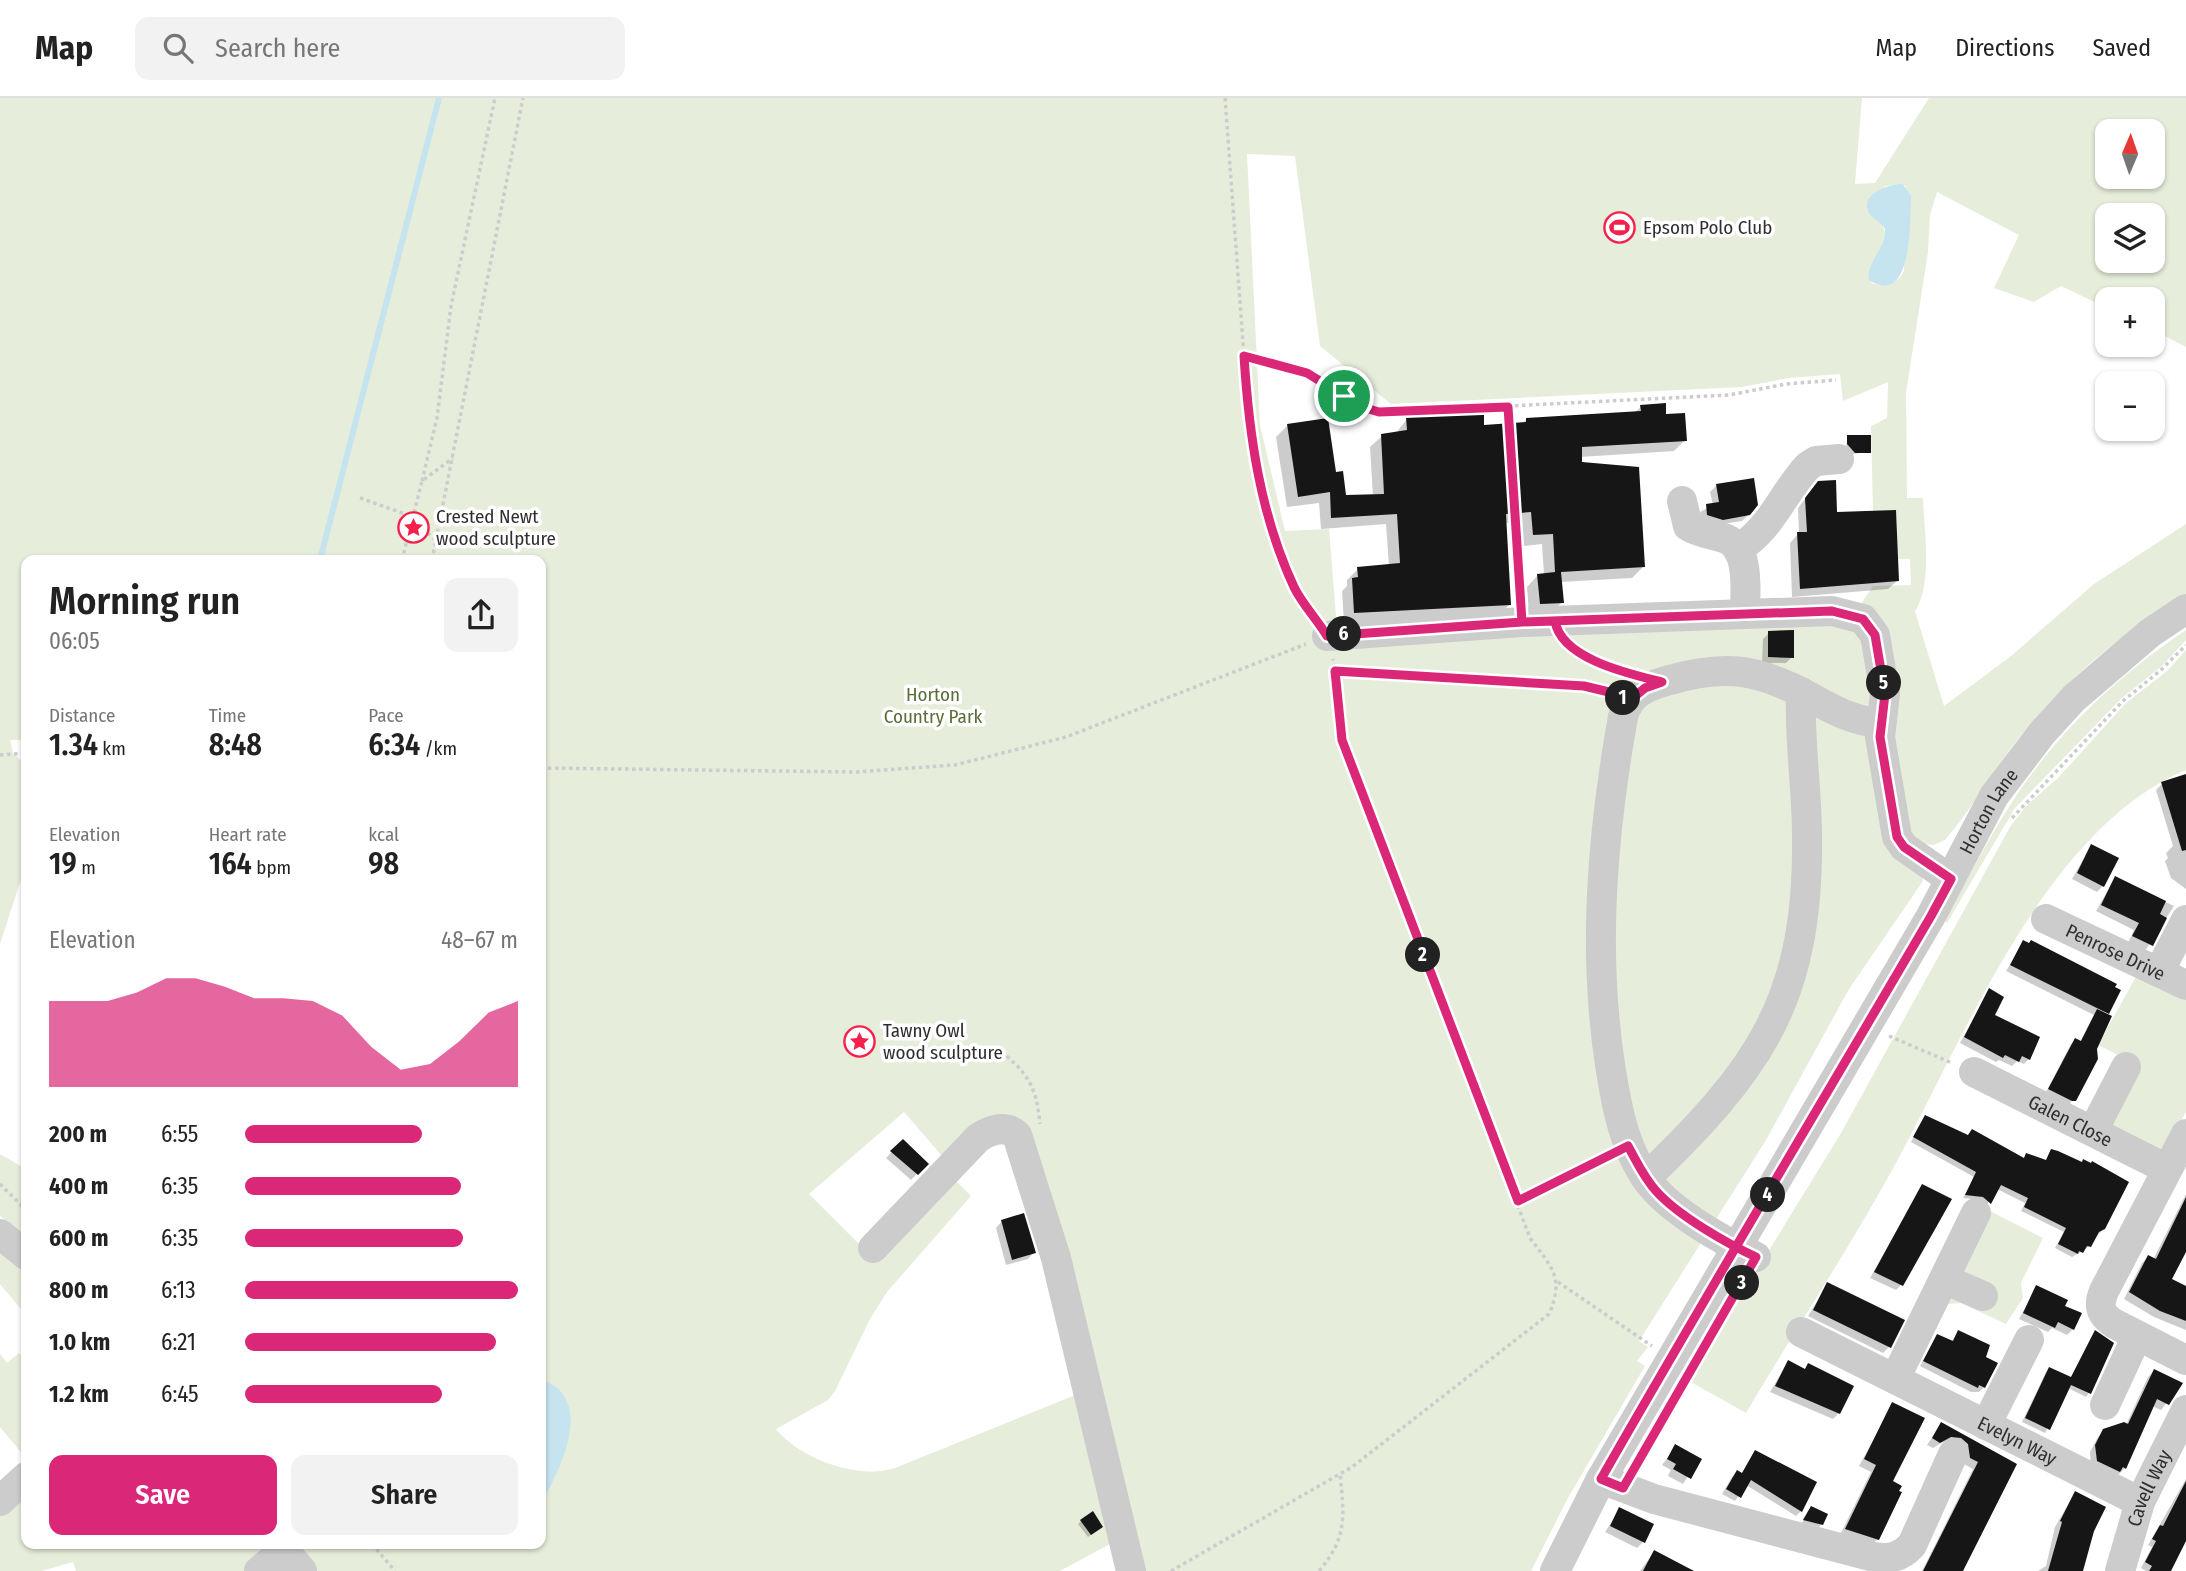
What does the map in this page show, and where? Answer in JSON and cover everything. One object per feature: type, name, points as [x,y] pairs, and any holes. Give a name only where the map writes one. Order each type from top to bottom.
[{"type":"street","points":[[1738,549],[1754,538],[1773,517],[1808,466],[1816,461],[1839,459]]},
{"type":"street","points":[[1682,501],[1688,526],[1730,540],[1738,549],[1744,576],[1745,614]]},
{"type":"street","name":"Horton Lane","points":[[1555,1571],[1601,1479],[1746,1253],[1994,796],[2042,733],[2113,664],[2186,609]]},
{"type":"street","points":[[1327,636],[1522,622],[1832,611],[1856,616],[1867,622],[1875,635],[1884,687],[1880,723],[1897,837],[1904,847],[1951,879]]},
{"type":"street","points":[[1746,1253],[1665,1200],[1646,1178],[1628,1146],[1615,1097],[1604,1024],[1600,952],[1603,844],[1621,728],[1629,701],[1645,688],[1662,682],[1735,669],[1766,676],[1848,717],[1880,723]]},
{"type":"street","points":[[1646,1178],[1686,1139],[1753,1059],[1784,1002],[1799,944],[1805,894],[1807,827],[1801,692]]},
{"type":"street","name":"Penrose Drive","points":[[2046,919],[2186,985]]},
{"type":"street","points":[[2159,972],[2186,920]]},
{"type":"street","points":[[2094,1131],[2126,1067]]},
{"type":"street","name":"Galen Close","points":[[1973,1072],[2168,1169]]},
{"type":"street","points":[[873,1248],[978,1138],[1000,1129],[1012,1131],[1017,1135],[1056,1258],[1131,1571]]},
{"type":"street","points":[[2186,1134],[2100,1302],[2105,1318],[2186,1360]]},
{"type":"street","points":[[1895,1379],[1976,1213]]},
{"type":"street","points":[[0,1234],[21,1251]]},
{"type":"street","points":[[1944,1279],[1983,1296]]},
{"type":"street","name":"Evelyn Way","points":[[1801,1332],[2140,1502]]},
{"type":"street","points":[[2105,1405],[2137,1336]]},
{"type":"street","points":[[1986,1425],[2029,1340]]},
{"type":"street","name":"Cavell Way","points":[[2120,1571],[2140,1502],[2186,1410]]},
{"type":"street","points":[[1601,1479],[1654,1499],[1874,1557],[1889,1558],[1904,1553],[1912,1545],[1953,1454]]},
{"type":"street","points":[[0,1502],[21,1482]]},
{"type":"street","points":[[259,1571],[288,1555]]},
{"type":"path","points":[[403,555],[434,433],[451,306],[495,98]]},
{"type":"path","points":[[433,555],[523,98]]},
{"type":"path","points":[[546,768],[857,772],[955,765],[1066,737],[1327,636],[1295,590],[1264,499],[1250,438],[1225,98]]},
{"type":"path","points":[[1244,356],[1307,373],[1374,412],[1729,396],[1786,384],[1836,380]]},
{"type":"path","points":[[1508,407],[1522,622]]},
{"type":"path","points":[[422,481],[454,457]]},
{"type":"path","points":[[360,498],[383,504],[411,518],[436,540]]},
{"type":"path","points":[[1555,621],[1561,636],[1594,662],[1612,670],[1662,682]]},
{"type":"path","points":[[2008,823],[2123,701],[2186,645]]},
{"type":"path","points":[[1171,1571],[1340,1474],[1549,1314],[1558,1282],[1554,1271],[1530,1238],[1342,740],[1335,671],[1584,686],[1609,692],[1629,701]]},
{"type":"path","points":[[0,755],[21,753]]},
{"type":"path","points":[[1885,1034],[1973,1072]]},
{"type":"path","points":[[1518,1201],[1628,1146]]},
{"type":"path","points":[[0,1184],[21,1205]]},
{"type":"path","points":[[1558,1282],[1654,1347],[1652,1354]]},
{"type":"path","points":[[1319,1571],[1342,1537],[1344,1511],[1340,1474]]},
{"type":"path","points":[[376,1549],[396,1571]]},
{"type":"green space","name":"Horton Country Park","points":[[0,98],[1862,98],[1855,184],[1875,183],[1929,98],[2186,98],[2186,347],[2165,336],[2165,287],[2095,287],[2095,302],[2061,286],[2034,302],[1994,288],[2019,235],[1937,192],[1930,215],[1928,252],[1906,393],[1907,498],[1923,498],[1926,541],[1924,587],[1915,611],[1944,706],[2011,656],[2094,584],[2186,524],[2186,594],[2114,644],[2053,698],[2014,744],[1945,840],[1934,845],[1917,843],[1923,881],[1849,989],[1766,1140],[1639,1341],[1648,1347],[1637,1361],[1645,1366],[1568,1498],[1531,1571],[1126,1571],[1119,1539],[1060,1571],[310,1571],[292,1549],[546,1549],[546,555],[21,555],[21,740],[10,740],[13,753],[21,760],[21,879],[0,944]],"holes":[[[1247,154],[1295,156],[1320,346],[1391,404],[1742,387],[1789,378],[1840,374],[1843,401],[1888,382],[1887,418],[1871,426],[1873,511],[1896,511],[1898,559],[1910,559],[1911,585],[1873,586],[1859,607],[1337,629],[1329,529],[1285,531],[1260,425]],[[1886,186],[1906,186],[1904,271],[1894,282],[1881,285],[1871,283],[1885,233],[1874,194]],[[904,1112],[948,1163],[1004,1142],[1100,1385],[895,1468],[880,1471],[847,1469],[814,1458],[786,1440],[776,1429],[828,1400],[887,1292],[971,1196],[954,1179],[873,1258],[809,1194]]]},
{"type":"green space","points":[[2186,630],[2186,640],[2163,665],[2122,698],[2015,808],[1947,923],[1944,921],[2006,811],[2052,748],[2115,685]]},
{"type":"green space","points":[[2186,650],[2186,770],[2136,798],[2091,838],[2051,886],[2014,941],[1981,998],[1878,1195],[1746,1413],[1689,1381],[1841,1133],[2010,827],[2027,805],[2058,778],[2126,703],[2167,671]]},
{"type":"green space","points":[[2137,975],[2186,995],[2186,1112],[2164,1148],[2156,1150],[2107,1124],[2137,1065],[2098,1045]]},
{"type":"green space","points":[[0,1154],[21,1166],[21,1232],[0,1216]]},
{"type":"green space","points":[[1988,1210],[2043,1238],[2021,1283],[2023,1298],[2006,1324],[1961,1303],[1948,1304]]},
{"type":"green space","points":[[0,1239],[21,1257],[21,1309],[0,1284]]},
{"type":"green space","points":[[19,1353],[21,1355],[21,1452],[0,1427],[0,1354],[7,1363]]},
{"type":"green space","points":[[21,1493],[21,1549],[262,1550],[248,1571],[76,1571],[73,1562],[42,1571],[0,1571],[0,1515]]},
{"type":"water","points":[[1903,184],[1911,196],[1906,258],[1894,282],[1883,286],[1869,280],[1870,268],[1882,243],[1885,229],[1869,213],[1868,200],[1877,191],[1891,185]]},
{"type":"water","points":[[546,1382],[558,1388],[567,1402],[570,1418],[569,1435],[557,1472],[546,1493]]},
{"type":"building","points":[[1666,403],[1666,414],[1685,413],[1687,441],[1582,447],[1582,462],[1639,467],[1645,567],[1561,572],[1564,603],[1540,604],[1537,574],[1555,572],[1553,534],[1533,535],[1531,512],[1506,514],[1511,605],[1354,613],[1352,578],[1358,577],[1357,567],[1400,563],[1397,514],[1331,518],[1330,492],[1298,497],[1287,424],[1328,418],[1336,472],[1343,471],[1346,495],[1384,494],[1381,434],[1407,430],[1406,417],[1484,413],[1484,425],[1526,422],[1526,418],[1641,411],[1640,405]]},
{"type":"building","points":[[1847,435],[1871,435],[1871,453],[1855,453],[1847,444]]},
{"type":"building","points":[[1754,478],[1758,505],[1750,515],[1723,520],[1707,515],[1706,504],[1719,502],[1716,484]]},
{"type":"building","points":[[1836,480],[1837,512],[1896,510],[1899,581],[1800,589],[1797,532],[1807,532],[1805,498],[1818,481]]},
{"type":"building","points":[[1794,630],[1794,658],[1768,657],[1768,631]]},
{"type":"building","points":[[2186,774],[2186,850],[2182,851],[2161,782]]},
{"type":"building","points":[[2091,844],[2119,858],[2104,887],[2077,873]]},
{"type":"building","points":[[2115,876],[2166,901],[2160,914],[2167,918],[2153,946],[2132,936],[2139,923],[2101,905]]},
{"type":"building","points":[[2023,940],[2029,943],[2031,940],[2117,984],[2115,987],[2121,990],[2109,1014],[2010,965]]},
{"type":"building","points":[[1989,988],[2004,997],[1995,1015],[2040,1037],[2030,1060],[2022,1056],[2019,1062],[2005,1055],[2003,1058],[1964,1037]]},
{"type":"building","points":[[2097,1009],[2112,1016],[2097,1049],[2098,1059],[2076,1101],[2072,1101],[2048,1089],[2075,1038],[2081,1041]]},
{"type":"building","points":[[1925,1115],[1968,1135],[1972,1129],[2024,1158],[2026,1153],[2046,1160],[2051,1149],[2082,1162],[2083,1159],[2091,1163],[2092,1161],[2129,1182],[2105,1229],[2099,1232],[2091,1247],[2087,1246],[2083,1253],[2079,1251],[2078,1254],[2058,1244],[2066,1228],[2024,1207],[2028,1198],[2001,1185],[1991,1204],[1983,1197],[1965,1195],[1976,1172],[1913,1137]]},
{"type":"building","points":[[903,1139],[929,1164],[918,1175],[890,1151]]},
{"type":"building","points":[[1922,1184],[1952,1199],[1903,1286],[1874,1272]]},
{"type":"building","points":[[2186,1197],[2186,1252],[2172,1279],[2186,1286],[2186,1321],[2160,1311],[2129,1292],[2148,1255],[2156,1259]]},
{"type":"building","points":[[1024,1213],[1036,1253],[1012,1260],[1001,1220]]},
{"type":"building","points":[[1827,1282],[1905,1320],[1891,1348],[1813,1310]]},
{"type":"building","points":[[2036,1285],[2068,1300],[2065,1306],[2082,1313],[2074,1330],[2058,1322],[2055,1328],[2023,1313]]},
{"type":"building","points":[[1958,1330],[1990,1345],[1986,1357],[1998,1363],[1985,1388],[1979,1385],[1978,1388],[1923,1361],[1937,1334],[1953,1341]]},
{"type":"building","points":[[2095,1330],[2114,1343],[2091,1394],[2071,1385],[2050,1430],[2025,1418],[2049,1367],[2071,1377]]},
{"type":"building","points":[[1788,1360],[1805,1369],[1808,1363],[1854,1386],[1840,1414],[1775,1386]]},
{"type":"building","points":[[2154,1369],[2183,1383],[2169,1405],[2157,1399],[2126,1469],[2123,1467],[2120,1472],[2097,1461],[2095,1445],[2103,1429],[2124,1422],[2128,1424]]},
{"type":"building","points":[[1892,1402],[1925,1418],[1893,1481],[1902,1486],[1899,1491],[1902,1492],[1879,1540],[1845,1529],[1876,1465],[1864,1459]]},
{"type":"building","points":[[1941,1422],[2017,1464],[1963,1571],[1923,1571],[1978,1462],[1970,1458],[1968,1444],[1961,1438],[1951,1437],[1940,1443],[1932,1438]]},
{"type":"building","points":[[1675,1444],[1702,1459],[1691,1479],[1673,1469],[1676,1464],[1667,1459]]},
{"type":"building","points":[[1755,1450],[1817,1482],[1802,1512],[1751,1480],[1741,1498],[1726,1489],[1737,1470],[1742,1473]]},
{"type":"building","points":[[2186,1481],[2186,1541],[2171,1571],[2149,1571],[2152,1566],[2145,1562],[2156,1541],[2152,1539],[2160,1525],[2163,1526]]},
{"type":"building","points":[[2075,1491],[2106,1507],[2094,1531],[2083,1571],[2048,1571],[2062,1522],[2060,1521]]},
{"type":"building","points":[[1811,1506],[1828,1514],[1823,1525],[1803,1520]]},
{"type":"building","points":[[1619,1507],[1654,1524],[1645,1543],[1610,1526]]},
{"type":"building","points":[[1093,1511],[1103,1527],[1091,1535],[1080,1520]]},
{"type":"building","points":[[1654,1550],[1694,1571],[1643,1571]]},
{"type":"waterway","points":[[321,555],[439,98]]},
{"type":"place","name":"Epsom Polo Club","points":[[1620,227]]},
{"type":"place","name":"Crested Newt wood sculpture","points":[[413,527]]},
{"type":"place","name":"Tawny Owl wood sculpture","points":[[860,1041]]},
{"type":"route","points":[[1344,396],[1307,373],[1244,356],[1250,438],[1264,499],[1295,590],[1327,636],[1522,622],[1832,611],[1856,616],[1867,622],[1873,630],[1883,676],[1885,694],[1880,737],[1897,837],[1904,847],[1951,879],[1931,916],[1737,1248],[1664,1369],[1601,1479],[1623,1488],[1756,1257],[1737,1248],[1665,1200],[1637,1165],[1628,1146],[1518,1201],[1342,740],[1335,671],[1584,686],[1609,692],[1629,701],[1645,688],[1662,682],[1612,670],[1594,662],[1561,636],[1555,621],[1522,622],[1508,407],[1374,412],[1344,396]]}]
